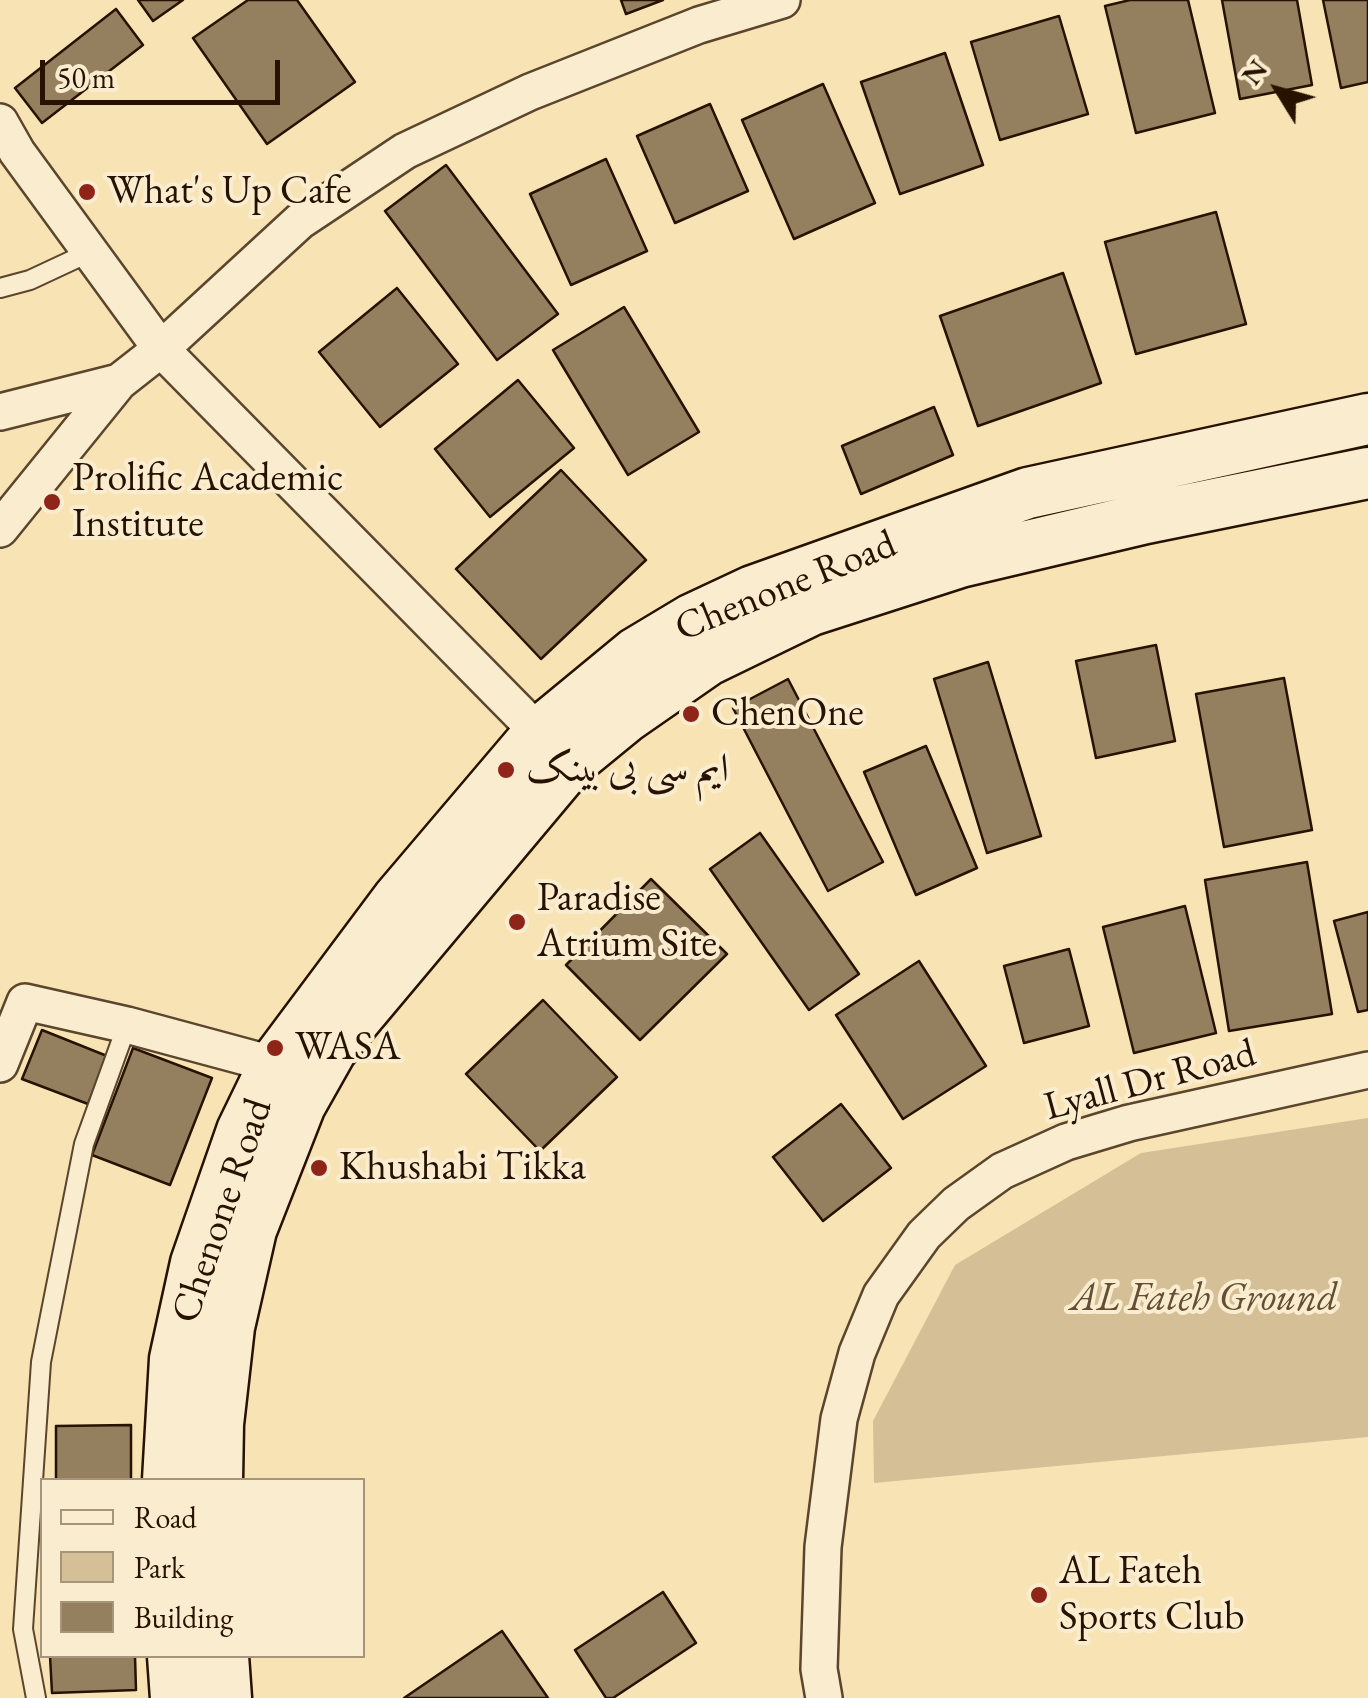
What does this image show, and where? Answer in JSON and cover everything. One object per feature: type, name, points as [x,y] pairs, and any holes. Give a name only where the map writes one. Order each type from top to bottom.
[{"type":"street","points":[[0,529],[119,382],[161,349],[300,221],[405,151],[530,92],[699,26],[782,0]]},
{"type":"street","points":[[5,144],[161,349],[539,734]]},
{"type":"street","points":[[0,412],[119,382]]},
{"type":"street","name":"Chenone Road","points":[[217,1478],[218,1424],[229,1328],[251,1230],[300,1105],[295,1071],[398,899],[539,734],[636,653],[691,620],[753,591],[1028,493],[1368,419]]},
{"type":"street","name":"Chenone Road","points":[[168,1478],[174,1359],[196,1263],[242,1131],[295,1071],[352,1023],[572,762],[626,717],[708,660],[811,610],[960,562],[1146,518],[1368,474]]},
{"type":"street","points":[[0,1064],[12,1002],[127,1025],[295,1071]]},
{"type":"street","name":"Lyall Dr Road","points":[[824,1698],[819,1670],[823,1548],[840,1418],[857,1353],[881,1295],[924,1235],[956,1204],[1002,1171],[1066,1142],[1129,1123],[1368,1070]]},
{"type":"street","points":[[173,1658],[176,1698]]},
{"type":"street","points":[[223,1658],[226,1698]]},
{"type":"lane","points":[[0,288],[30,280],[90,252]]},
{"type":"lane","points":[[36,1698],[23,1629],[40,1362],[84,1144],[127,1025]]},
{"type":"green space","name":"AL Fateh Ground","points":[[1368,1118],[1368,1437],[874,1483],[873,1421],[955,1265],[1141,1153]]},
{"type":"building","points":[[138,0],[183,0],[153,21]]},
{"type":"building","points":[[248,0],[297,0],[355,82],[267,144],[193,38]]},
{"type":"building","points":[[621,0],[663,0],[626,14]]},
{"type":"building","points":[[1130,0],[1188,0],[1215,113],[1136,133],[1105,6]]},
{"type":"building","points":[[1222,0],[1297,0],[1312,85],[1240,99]]},
{"type":"building","points":[[1323,0],[1368,0],[1368,82],[1341,88]]},
{"type":"building","points":[[116,9],[143,45],[42,123],[15,88]]},
{"type":"building","points":[[1059,16],[1088,114],[1000,140],[971,42]]},
{"type":"building","points":[[945,53],[983,165],[900,194],[861,82]]},
{"type":"building","points":[[823,84],[875,203],[794,239],[742,120]]},
{"type":"building","points":[[710,104],[748,191],[675,223],[637,136]]},
{"type":"building","points":[[606,159],[647,251],[571,285],[530,194]]},
{"type":"building","points":[[446,165],[558,314],[497,360],[385,211]]},
{"type":"building","points":[[1216,212],[1246,324],[1136,354],[1105,242]]},
{"type":"building","points":[[1063,273],[1101,383],[978,426],[940,316]]},
{"type":"building","points":[[397,288],[458,364],[380,427],[319,352]]},
{"type":"building","points":[[624,307],[699,432],[628,475],[553,350]]},
{"type":"building","points":[[518,380],[574,448],[490,517],[435,449]]},
{"type":"building","points":[[934,407],[953,455],[861,494],[842,446]]},
{"type":"building","points":[[561,470],[646,560],[541,659],[456,569]]},
{"type":"building","points":[[1156,645],[1175,741],[1096,758],[1076,661]]},
{"type":"building","points":[[988,662],[1041,836],[987,853],[934,679]]},
{"type":"building","points":[[1284,678],[1312,830],[1224,847],[1196,694]]},
{"type":"building","points":[[788,679],[883,862],[828,891],[733,708]]},
{"type":"building","points":[[926,746],[977,868],[916,895],[864,772]]},
{"type":"building","points":[[760,833],[859,974],[809,1010],[710,869]]},
{"type":"building","points":[[1307,862],[1332,1014],[1229,1031],[1205,880]]},
{"type":"building","points":[[651,879],[727,954],[640,1040],[566,965]]},
{"type":"building","points":[[1185,906],[1216,1033],[1134,1053],[1103,927]]},
{"type":"building","points":[[1368,912],[1368,1010],[1358,1012],[1334,921]]},
{"type":"building","points":[[1069,949],[1089,1026],[1024,1043],[1004,966]]},
{"type":"building","points":[[919,961],[986,1066],[903,1119],[836,1015]]},
{"type":"building","points":[[543,1000],[617,1077],[540,1151],[466,1074]]},
{"type":"building","points":[[42,1030],[107,1056],[88,1104],[22,1079]]},
{"type":"building","points":[[133,1048],[212,1078],[170,1185],[92,1155]]},
{"type":"building","points":[[841,1104],[891,1168],[823,1221],[773,1157]]},
{"type":"building","points":[[131,1425],[131,1478],[56,1478],[56,1426]]},
{"type":"building","points":[[663,1592],[696,1643],[613,1698],[606,1698],[575,1650]]},
{"type":"building","points":[[502,1631],[548,1698],[404,1698]]},
{"type":"building","points":[[50,1658],[135,1658],[136,1690],[52,1693]]},
{"type":"place","name":"What's Up Cafe","points":[[87,192]]},
{"type":"place","name":"Prolific Academic Institute","points":[[52,502]]},
{"type":"place","name":"ChenOne","points":[[691,714]]},
{"type":"place","name":"ایم سی بی بینک","points":[[506,770]]},
{"type":"place","name":"Paradise Atrium Site","points":[[517,922]]},
{"type":"place","name":"WASA","points":[[275,1048]]},
{"type":"place","name":"Khushabi Tikka","points":[[319,1168]]},
{"type":"place","name":"AL Fateh Sports Club","points":[[1039,1595]]}]
